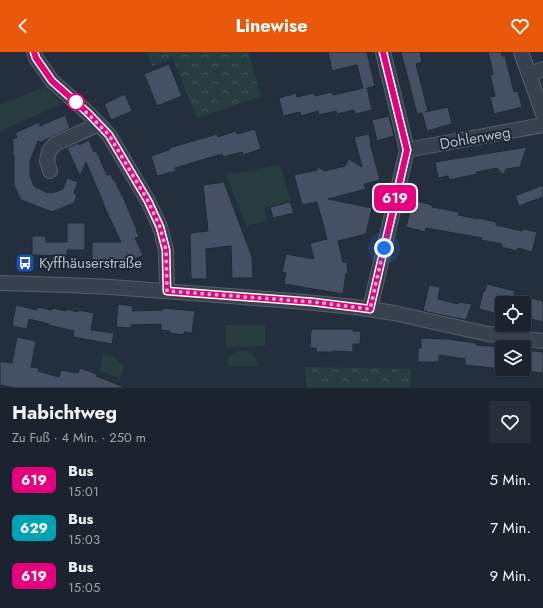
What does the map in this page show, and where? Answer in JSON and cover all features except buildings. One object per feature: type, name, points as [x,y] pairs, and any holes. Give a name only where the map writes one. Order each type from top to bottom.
[{"type":"street","points":[[34,52],[36,58],[52,81],[109,135],[148,201],[160,227],[166,250],[167,291]]},
{"type":"street","points":[[370,309],[407,150],[384,52]]},
{"type":"street","points":[[521,52],[543,114]]},
{"type":"street","points":[[529,74],[543,69]]},
{"type":"street","points":[[50,171],[47,161],[49,151],[55,144],[99,124]]},
{"type":"street","name":"Dohlenweg","points":[[407,150],[543,126]]},
{"type":"street","points":[[0,283],[167,291],[313,302],[394,313],[488,334],[543,342]]},
{"type":"green space","points":[[147,52],[248,52],[261,96],[197,118],[173,58],[152,66]]},
{"type":"green space","points":[[45,87],[62,104],[0,131],[0,105]]},
{"type":"green space","points":[[280,165],[291,201],[264,208],[267,220],[246,226],[226,175]]},
{"type":"green space","points":[[226,325],[265,325],[265,346],[226,347]]},
{"type":"green space","points":[[238,351],[249,352],[255,359],[258,366],[227,366],[230,356]]},
{"type":"green space","points":[[103,354],[113,356],[124,367],[120,378],[100,371]]},
{"type":"green space","points":[[305,367],[411,369],[410,388],[307,388]]},
{"type":"bus line","name":"619","points":[[34,52],[36,58],[52,81],[88,113],[109,135],[148,201],[160,227],[166,250],[167,291],[313,302],[370,309],[407,150],[383,52]]},
{"type":"place","name":"Kyffhäuserstraße","points":[[25,263]]},
{"type":"route","points":[[76,102],[109,135],[148,201],[160,227],[166,250],[167,291],[313,302],[370,309],[384,248]]}]
